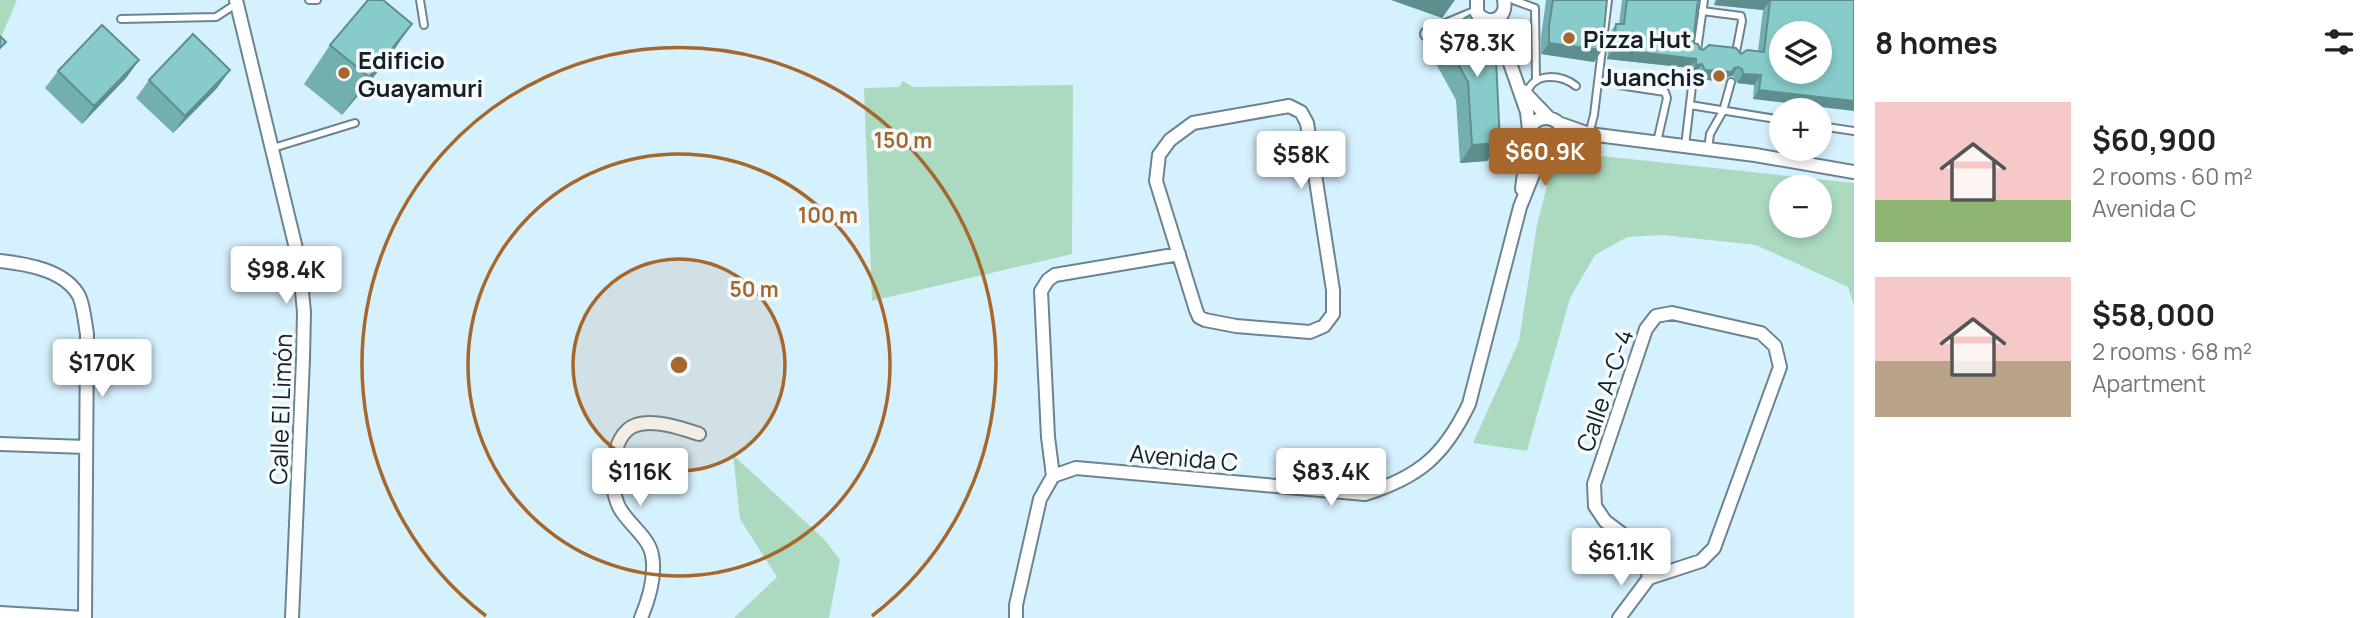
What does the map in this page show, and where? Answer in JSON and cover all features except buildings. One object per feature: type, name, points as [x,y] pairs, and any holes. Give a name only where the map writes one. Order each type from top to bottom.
[{"type":"street","points":[[1427,34],[1477,6],[1485,20],[1495,20],[1504,12],[1504,0]]},
{"type":"street","name":"Calle El Limón","points":[[236,2],[299,261],[304,312],[292,618]]},
{"type":"street","name":"Avenida C","points":[[1495,20],[1522,90],[1527,112],[1529,135],[1520,207]]},
{"type":"street","name":"Avenida C","points":[[1522,90],[1553,121],[1590,134],[1854,172]]},
{"type":"street","points":[[1289,106],[1301,112],[1307,122],[1333,290],[1333,314],[1324,326],[1310,332],[1236,326],[1205,320],[1199,317],[1196,310],[1179,254],[1156,181],[1159,155],[1170,140],[1193,123],[1289,106]]},
{"type":"street","points":[[1549,155],[1540,154],[1533,149],[1529,135],[1537,121],[1553,121],[1564,130],[1563,144]]},
{"type":"street","name":"Avenida C","points":[[1053,476],[1076,468],[1365,494],[1393,485],[1420,471],[1457,430],[1469,404],[1520,207],[1534,172],[1563,144],[1573,138],[1590,134]]},
{"type":"street","points":[[1016,618],[1016,606],[1040,499],[1053,476],[1048,437],[1041,290],[1055,275],[1179,254]]},
{"type":"street","points":[[0,261],[35,267],[69,282],[80,298],[87,334],[85,618],[0,613]]},
{"type":"street","name":"Calle A-C-4","points":[[1672,313],[1761,333],[1775,346],[1780,367],[1714,548],[1701,561],[1649,578],[1646,561],[1638,546],[1605,522],[1595,506],[1594,484],[1646,329],[1656,316],[1672,313]]},
{"type":"street","points":[[641,618],[650,593],[652,551],[617,505],[613,463],[618,444],[625,430],[638,424],[664,425],[699,434]]},
{"type":"street","points":[[0,444],[86,447]]},
{"type":"street","points":[[1619,618],[1649,578]]},
{"type":"lane","points":[[309,0],[317,0]]},
{"type":"lane","points":[[420,0],[425,25]]},
{"type":"lane","points":[[1513,0],[1535,8],[1536,81]]},
{"type":"lane","points":[[1590,134],[1608,0]]},
{"type":"lane","points":[[1697,54],[1703,0]]},
{"type":"lane","points":[[121,19],[216,17],[236,2]]},
{"type":"lane","points":[[1702,11],[1741,16],[1735,58]]},
{"type":"lane","points":[[1522,90],[1542,78],[1554,77],[1569,80],[1576,86]]},
{"type":"lane","points":[[1685,146],[1693,78]]},
{"type":"lane","points":[[1708,149],[1710,134],[1723,111],[1731,82]]},
{"type":"lane","points":[[1619,85],[1665,92],[1667,98],[1657,142]]},
{"type":"lane","points":[[1690,105],[1769,118]]},
{"type":"lane","points":[[273,148],[355,123]]},
{"type":"lane","points":[[1832,128],[1854,131]]},
{"type":"green space","points":[[0,0],[17,0],[2,35],[0,35]]},
{"type":"green space","points":[[903,81],[913,87],[1073,85],[1072,254],[872,301],[864,88],[899,87]]},
{"type":"green space","points":[[1573,153],[1779,175],[1769,175],[1769,238],[1832,238],[1832,181],[1854,183],[1854,306],[1848,287],[1756,245],[1663,235],[1627,237],[1595,255],[1570,298],[1527,451],[1473,443],[1519,341],[1537,225],[1549,178]]},
{"type":"green space","points":[[733,455],[824,539],[840,560],[829,618],[734,618],[777,577],[740,519]]},
{"type":"place","name":"Pizza Hut","points":[[1569,38]]},
{"type":"place","name":"Edificio Guayamuri","points":[[344,73]]},
{"type":"place","name":"Juanchis","points":[[1719,76]]}]
